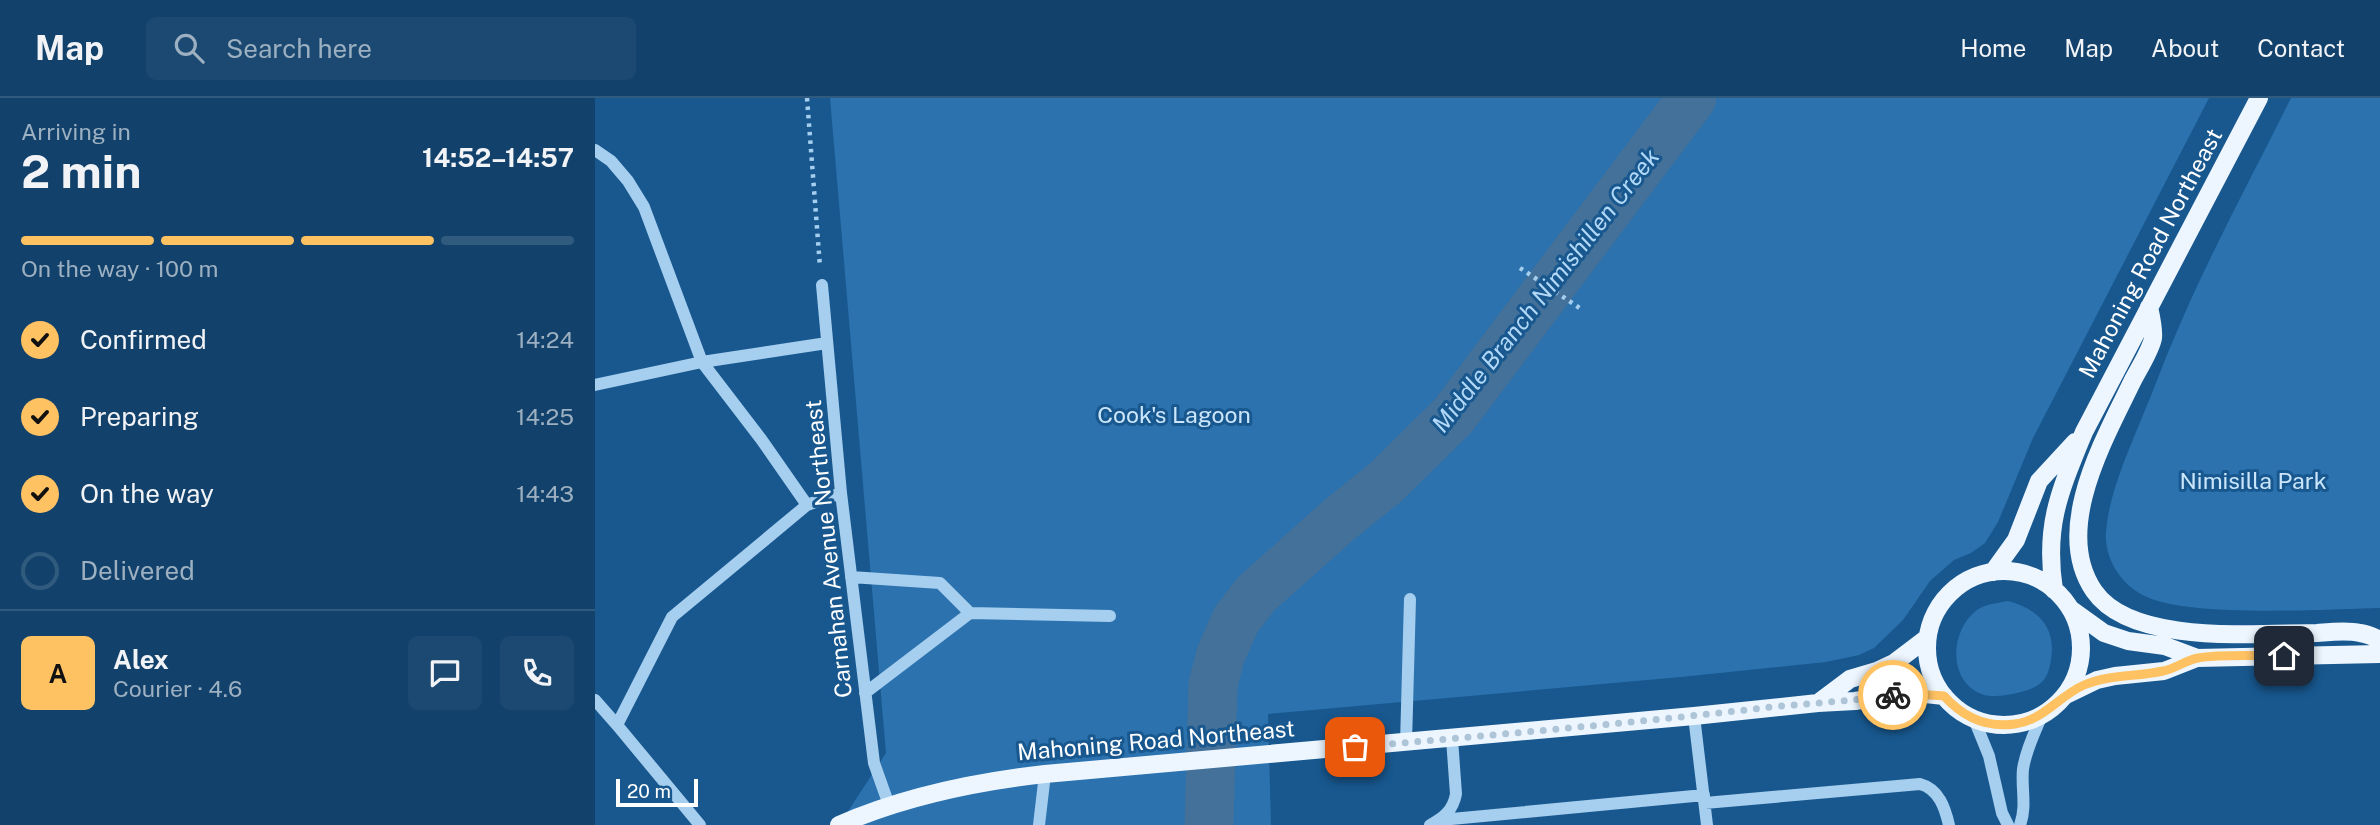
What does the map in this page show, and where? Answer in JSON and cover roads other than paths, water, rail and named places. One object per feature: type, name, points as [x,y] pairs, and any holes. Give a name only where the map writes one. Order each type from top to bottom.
[{"type":"main road","name":"Mahoning Road Northeast","points":[[2054,590],[2050,556],[2052,525],[2060,489],[2084,432],[2259,98]]},
{"type":"main road","points":[[2150,307],[2153,339],[2106,437],[2091,475],[2080,517],[2077,548],[2087,581],[2098,596],[2114,610],[2134,621],[2173,630],[2226,633],[2359,632],[2380,640]]},
{"type":"main road","name":"Mahoning Road Northeast","points":[[1993,572],[2016,540],[2039,481],[2084,432]]},
{"type":"main road","points":[[2197,658],[2165,646],[2128,641],[2104,633],[2070,608],[2054,590],[2022,574],[1993,572],[1969,580],[1952,592],[1938,608],[1927,638],[1928,665],[1944,696],[1954,708],[1974,719],[1994,724],[2014,724],[2042,715],[2064,696],[2097,680],[2164,671],[2197,658],[2380,654]]},
{"type":"main road","points":[[2064,696],[2076,674],[2080,653],[2079,632],[2070,608]]},
{"type":"main road","points":[[1818,703],[1850,679],[1894,663],[1927,638]]},
{"type":"main road","name":"Mahoning Road Northeast","points":[[839,825],[889,805],[965,786],[1045,774],[1452,739],[1907,694],[1944,696]]},
{"type":"street","points":[[595,150],[611,161],[628,181],[643,207],[702,362],[807,505]]},
{"type":"street","name":"Carnahan Avenue Northeast","points":[[822,285],[841,493],[874,763],[889,805]]},
{"type":"street","points":[[595,385],[702,362],[827,343]]},
{"type":"street","points":[[617,725],[672,617],[807,505],[841,493]]},
{"type":"street","points":[[851,577],[940,583],[969,613]]},
{"type":"street","points":[[1406,743],[1410,599]]},
{"type":"street","points":[[866,693],[969,613],[1110,615]]},
{"type":"street","points":[[595,700],[700,825]]},
{"type":"street","points":[[2020,825],[2025,811],[2025,758],[2042,715]]},
{"type":"street","points":[[1695,716],[1707,825]]},
{"type":"street","points":[[1974,719],[1989,756],[2002,813],[2008,825]]},
{"type":"street","points":[[1435,822],[1453,806],[1456,794],[1452,739]]},
{"type":"street","points":[[1039,825],[1045,774]]},
{"type":"street","points":[[1435,822],[1704,799],[1920,785],[1929,787],[1936,794],[1949,825]]},
{"type":"waterway","name":"Middle Branch Nimishillen Creek","points":[[1209,825],[1213,684],[1221,654],[1236,620],[1256,594],[1385,483],[1453,416],[1692,98]]},
{"type":"park label","name":"Cook's Lagoon","points":[[1174,414]]},
{"type":"park label","name":"Nimisilla Park","points":[[2253,480]]}]
